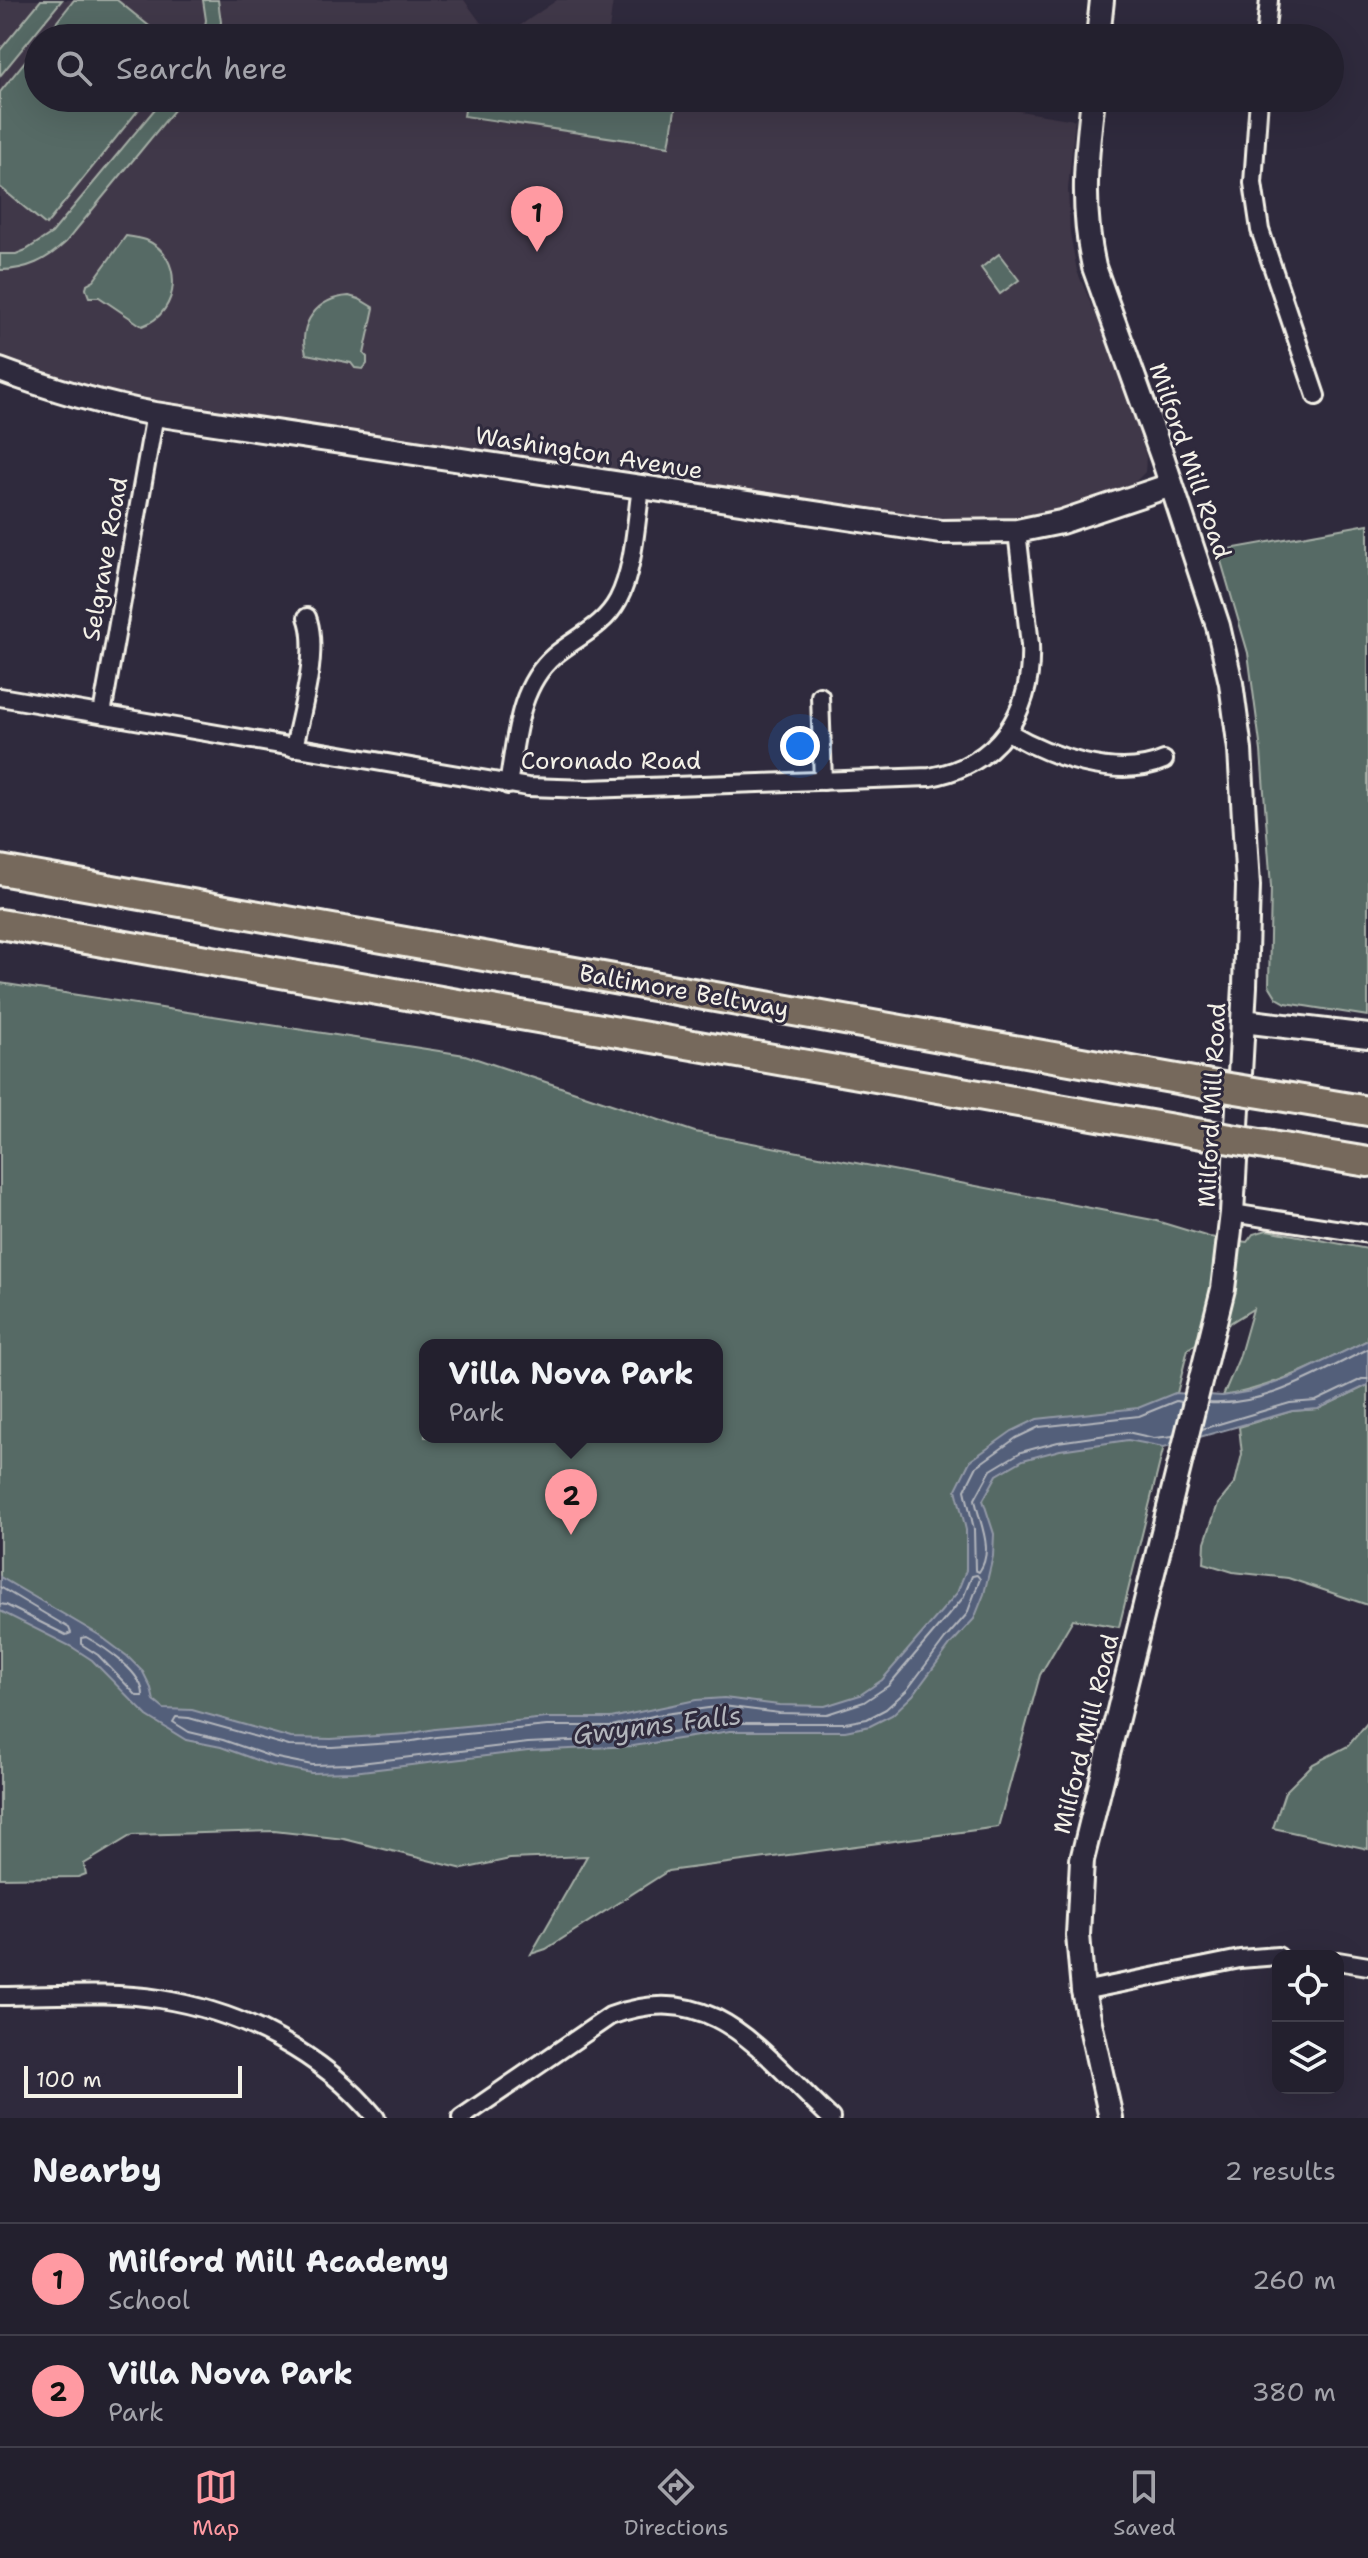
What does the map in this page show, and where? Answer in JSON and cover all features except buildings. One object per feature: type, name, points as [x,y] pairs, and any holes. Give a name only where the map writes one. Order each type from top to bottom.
[{"type":"highway","name":"Baltimore Beltway","points":[[0,870],[1368,1111]]},
{"type":"highway","points":[[0,924],[1368,1162]]},
{"type":"highway","points":[[0,938],[262,970]]},
{"type":"main road","points":[[1099,24],[1102,0]]},
{"type":"main road","name":"Milford Mill Road","points":[[1092,112],[1085,191],[1086,231],[1094,267],[1215,614],[1232,687],[1240,750],[1248,886],[1232,1213],[1223,1289],[1082,1860],[1078,1935],[1083,1991],[1111,2118]]},
{"type":"main road","name":"Washington Avenue","points":[[0,370],[71,395],[155,414],[941,532],[1017,531],[1061,522],[1171,485]]},
{"type":"main road","points":[[1243,1021],[1368,1036]]},
{"type":"street","points":[[1266,24],[1269,0]]},
{"type":"street","points":[[1258,112],[1253,183],[1260,230],[1316,396]]},
{"type":"street","name":"Selgrave Road","points":[[102,714],[155,414]]},
{"type":"street","points":[[508,785],[528,689],[546,664],[600,624],[617,601],[627,572],[641,487]]},
{"type":"street","name":"Coronado Road","points":[[0,697],[508,785],[588,789],[930,777],[948,774],[978,760],[1008,732],[1025,698],[1031,661],[1017,531]]},
{"type":"street","points":[[294,748],[312,653],[311,628],[307,617]]},
{"type":"street","points":[[820,696],[823,781]]},
{"type":"street","points":[[1008,732],[1046,752],[1080,762],[1142,768],[1164,760]]},
{"type":"street","points":[[1232,1213],[1368,1234]]},
{"type":"street","points":[[1083,1991],[1240,1959],[1272,1956]]},
{"type":"street","points":[[1344,1962],[1368,1966]]},
{"type":"street","points":[[0,1996],[115,1996],[158,1999],[199,2007],[238,2020],[278,2039],[318,2064],[376,2118]]},
{"type":"street","points":[[461,2118],[600,2023],[634,2007],[653,2005],[688,2007],[720,2019],[747,2038],[821,2115]]},
{"type":"shaded area","points":[[0,0],[464,0],[481,23],[487,24],[24,24],[24,112],[1026,112],[1075,120],[1068,189],[1070,233],[1077,271],[1123,379],[1146,457],[1145,472],[1131,486],[1058,510],[1016,517],[941,519],[156,401],[73,382],[0,357]]},
{"type":"shaded area","points":[[557,0],[613,0],[610,24],[522,24]]},
{"type":"green space","points":[[41,0],[62,0],[42,24],[24,24],[24,47],[0,76],[0,50]]},
{"type":"green space","points":[[74,0],[117,0],[147,24],[55,24]]},
{"type":"green space","points":[[203,0],[218,0],[221,24],[205,24]]},
{"type":"green space","points":[[24,62],[24,112],[137,112],[46,225],[0,187],[0,92]]},
{"type":"green space","points":[[152,112],[173,112],[66,242],[36,263],[0,270],[0,254],[16,254],[26,250],[52,233]]},
{"type":"green space","points":[[465,112],[675,112],[669,146],[464,116]]},
{"type":"green space","points":[[126,236],[146,240],[158,248],[167,258],[172,271],[173,284],[164,309],[155,319],[142,326],[99,297],[89,297],[86,289]]},
{"type":"green space","points":[[999,254],[1019,280],[1000,294],[981,268]]},
{"type":"green space","points":[[349,296],[374,308],[364,354],[367,364],[363,369],[355,368],[351,363],[306,354],[305,332],[312,314],[328,302]]},
{"type":"green space","points":[[1368,524],[1368,1016],[1286,1003],[1277,998],[1269,985],[1271,887],[1261,751],[1248,653],[1218,551]]},
{"type":"green space","points":[[0,983],[465,1055],[695,1132],[1153,1220],[1209,1237],[1247,1242],[1253,1234],[1267,1230],[1368,1249],[1368,1340],[1279,1380],[1223,1396],[1239,1358],[1253,1309],[1188,1349],[1119,1627],[1073,1619],[1040,1675],[998,1827],[668,1871],[546,1949],[531,1954],[587,1856],[510,1859],[463,1869],[344,1839],[274,1831],[132,1835],[84,1864],[86,1874],[78,1877],[0,1878]]},
{"type":"green space","points":[[1368,1385],[1368,1605],[1288,1578],[1233,1572],[1204,1563],[1205,1542],[1218,1504],[1235,1483],[1242,1454],[1239,1427],[1292,1411],[1318,1409]]},
{"type":"green space","points":[[1368,1722],[1368,1849],[1273,1828],[1285,1792],[1313,1764],[1348,1746]]},
{"type":"water","name":"Gwynns Falls","points":[[1368,1340],[1368,1385],[1318,1409],[1292,1411],[1164,1447],[1128,1440],[1060,1450],[1023,1460],[997,1475],[983,1500],[994,1534],[993,1556],[974,1619],[913,1695],[892,1715],[870,1726],[845,1731],[730,1731],[633,1746],[528,1751],[353,1772],[311,1773],[270,1765],[221,1747],[186,1740],[147,1716],[92,1660],[0,1611],[0,1577],[99,1635],[127,1656],[143,1672],[154,1701],[164,1709],[192,1710],[291,1738],[407,1734],[546,1718],[611,1718],[696,1700],[724,1698],[779,1705],[825,1706],[860,1695],[882,1680],[957,1593],[966,1570],[966,1530],[956,1489],[970,1461],[1012,1431],[1037,1419],[1138,1408],[1175,1393],[1223,1396],[1252,1391],[1289,1378]]},
{"type":"place","name":"Milford Mill Academy","points":[[537,252]]},
{"type":"place","name":"Villa Nova Park","points":[[571,1535]]}]
